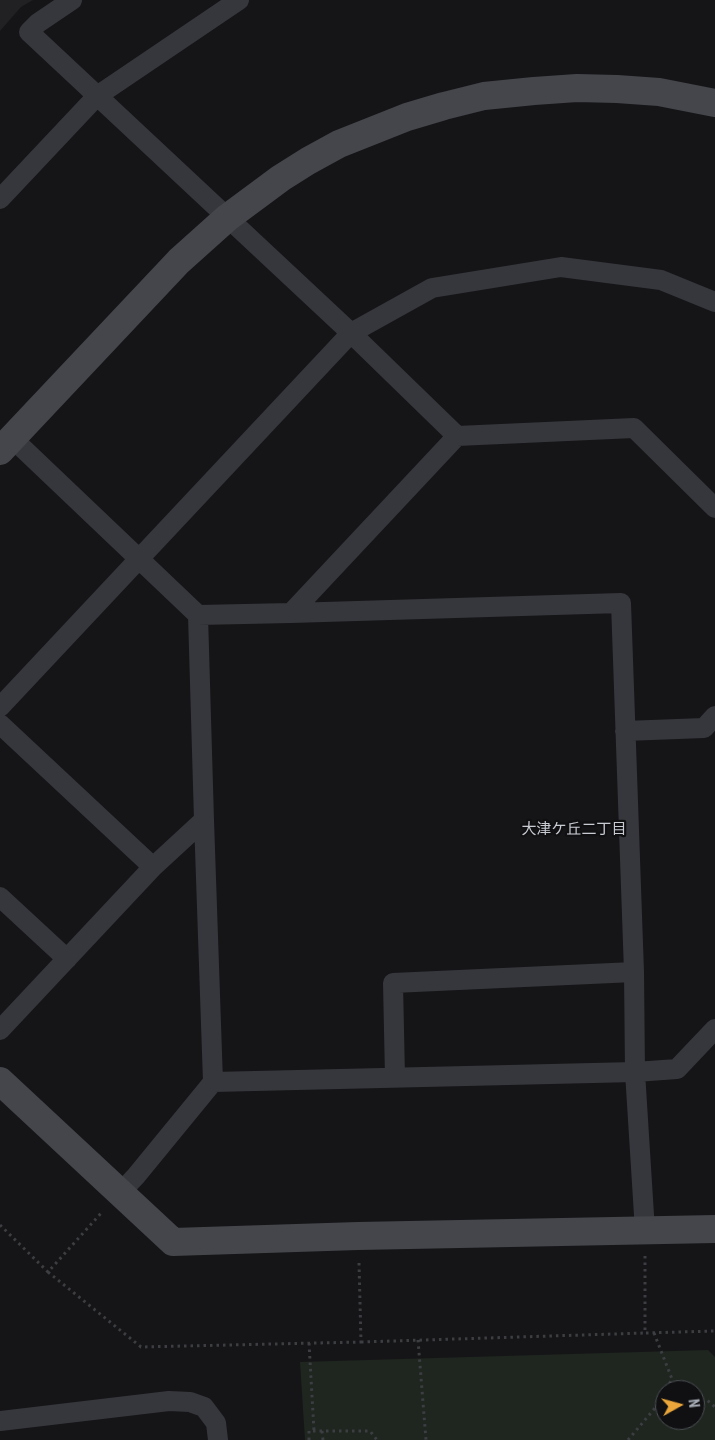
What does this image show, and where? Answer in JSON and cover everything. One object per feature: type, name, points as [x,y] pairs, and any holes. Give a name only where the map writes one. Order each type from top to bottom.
[{"type":"street","points":[[72,0],[38,23],[30,32],[351,333],[457,436]]},
{"type":"street","points":[[0,199],[98,96],[239,0]]},
{"type":"street","points":[[120,1193],[213,1082],[198,616],[139,558],[4,439],[179,261],[227,218],[294,170],[339,144],[407,117],[444,106],[484,96],[534,90],[617,88],[659,92],[715,103]]},
{"type":"street","points":[[0,708],[351,333],[432,288],[561,267],[661,280],[715,302]]},
{"type":"street","points":[[290,613],[457,436],[634,428],[715,508]]},
{"type":"street","points":[[198,616],[621,603],[634,972],[635,1072],[645,1230]]},
{"type":"street","points":[[0,724],[153,867]]},
{"type":"street","points":[[625,731],[711,728]]},
{"type":"street","points":[[0,1030],[153,867],[204,820]]},
{"type":"street","points":[[0,897],[66,959]]},
{"type":"street","points":[[395,1077],[393,983],[634,972]]},
{"type":"street","points":[[213,1082],[635,1072],[677,1069],[715,1029]]},
{"type":"street","points":[[0,1081],[173,1242],[358,1236],[715,1229]]},
{"type":"street","points":[[0,1421],[169,1401],[190,1402],[204,1407],[216,1424],[218,1440]]},
{"type":"path","points":[[48,1272],[120,1193]]},
{"type":"path","points":[[0,1225],[48,1272],[141,1347],[715,1331]]},
{"type":"path","points":[[645,1230],[645,1333]]},
{"type":"path","points":[[358,1236],[361,1342]]},
{"type":"path","points":[[654,1332],[671,1380]]},
{"type":"path","points":[[418,1340],[426,1440]]},
{"type":"path","points":[[309,1343],[314,1431]]},
{"type":"path","points":[[705,1400],[715,1407]]},
{"type":"path","points":[[628,1440],[655,1409]]},
{"type":"path","points":[[309,1440],[309,1431],[370,1431],[376,1440]]},
{"type":"path","points":[[322,1431],[323,1440]]},
{"type":"shaded area","points":[[0,0],[33,0],[21,7],[0,31]]},
{"type":"shaded area","points":[[708,1350],[715,1357],[715,1440],[305,1440],[300,1362]]},
{"type":"district","name":"大津ケ丘二丁目","points":[[574,830]]}]
